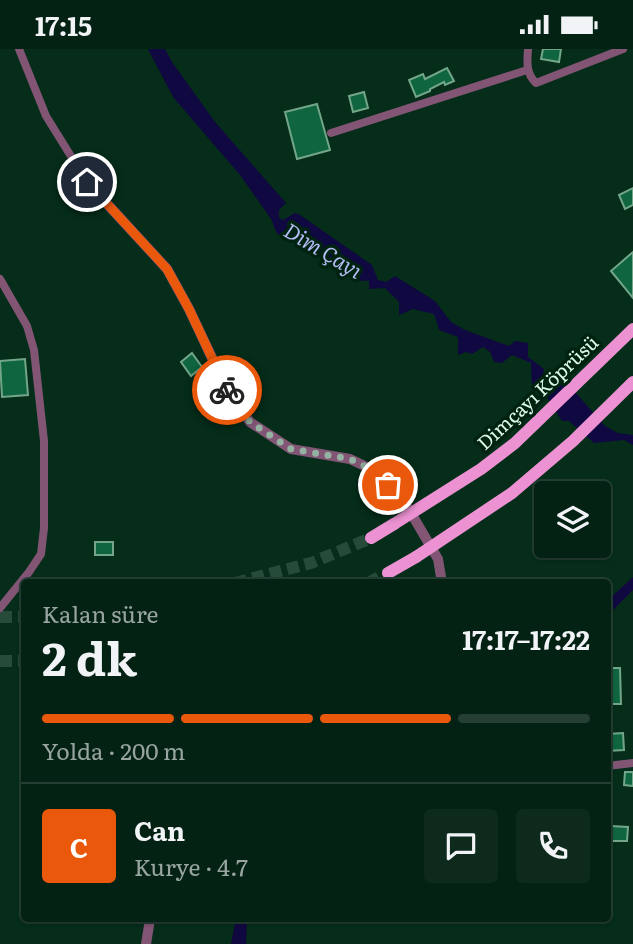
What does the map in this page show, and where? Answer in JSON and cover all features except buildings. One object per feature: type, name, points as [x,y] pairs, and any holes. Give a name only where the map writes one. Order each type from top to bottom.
[{"type":"highway","name":"Dimçayı Köprüsü","points":[[370,538],[481,469],[515,443],[633,329]]},
{"type":"highway","points":[[388,573],[512,493],[573,441],[633,382]]},
{"type":"street","points":[[19,49],[47,116],[87,182],[167,269],[228,392],[250,422],[291,449],[350,459],[373,470],[404,501],[438,559],[441,579]]},
{"type":"street","points":[[528,49],[527,70],[536,83],[623,49]]},
{"type":"street","points":[[331,133],[527,70]]},
{"type":"street","points":[[0,279],[27,326],[34,350],[44,441],[44,528],[41,554],[23,579]]},
{"type":"street","points":[[0,608],[21,582]]},
{"type":"street","points":[[611,766],[633,763]]},
{"type":"street","points":[[146,944],[150,922]]},
{"type":"water","name":"Dim Çayı","points":[[148,49],[165,49],[215,122],[286,203],[279,210],[279,218],[283,220],[295,213],[300,215],[372,265],[378,280],[386,282],[395,276],[435,301],[451,322],[465,330],[509,346],[515,341],[528,343],[528,357],[544,369],[541,382],[549,382],[561,376],[605,426],[618,433],[633,435],[633,445],[624,440],[594,443],[569,421],[562,421],[543,391],[532,388],[531,363],[512,355],[502,363],[494,362],[490,352],[483,347],[472,354],[466,352],[458,355],[458,337],[439,330],[434,314],[413,309],[399,315],[399,302],[385,288],[369,289],[369,281],[353,280],[338,265],[315,251],[302,250],[290,236],[277,234],[271,219],[240,175],[173,97]]},
{"type":"water","points":[[633,577],[633,590],[611,612],[611,597]]},
{"type":"water","points":[[235,922],[247,922],[246,944],[231,944]]},
{"type":"tunnel","points":[[250,579],[311,563],[371,538]]},
{"type":"tunnel","points":[[376,579],[388,573]]},
{"type":"tunnel","points":[[0,617],[21,617]]},
{"type":"tunnel","points":[[0,661],[21,661]]},
{"type":"way so far","points":[[227,390],[250,422],[291,449],[350,459],[373,470],[388,485]]},
{"type":"route","points":[[87,182],[167,269],[227,390]]}]
